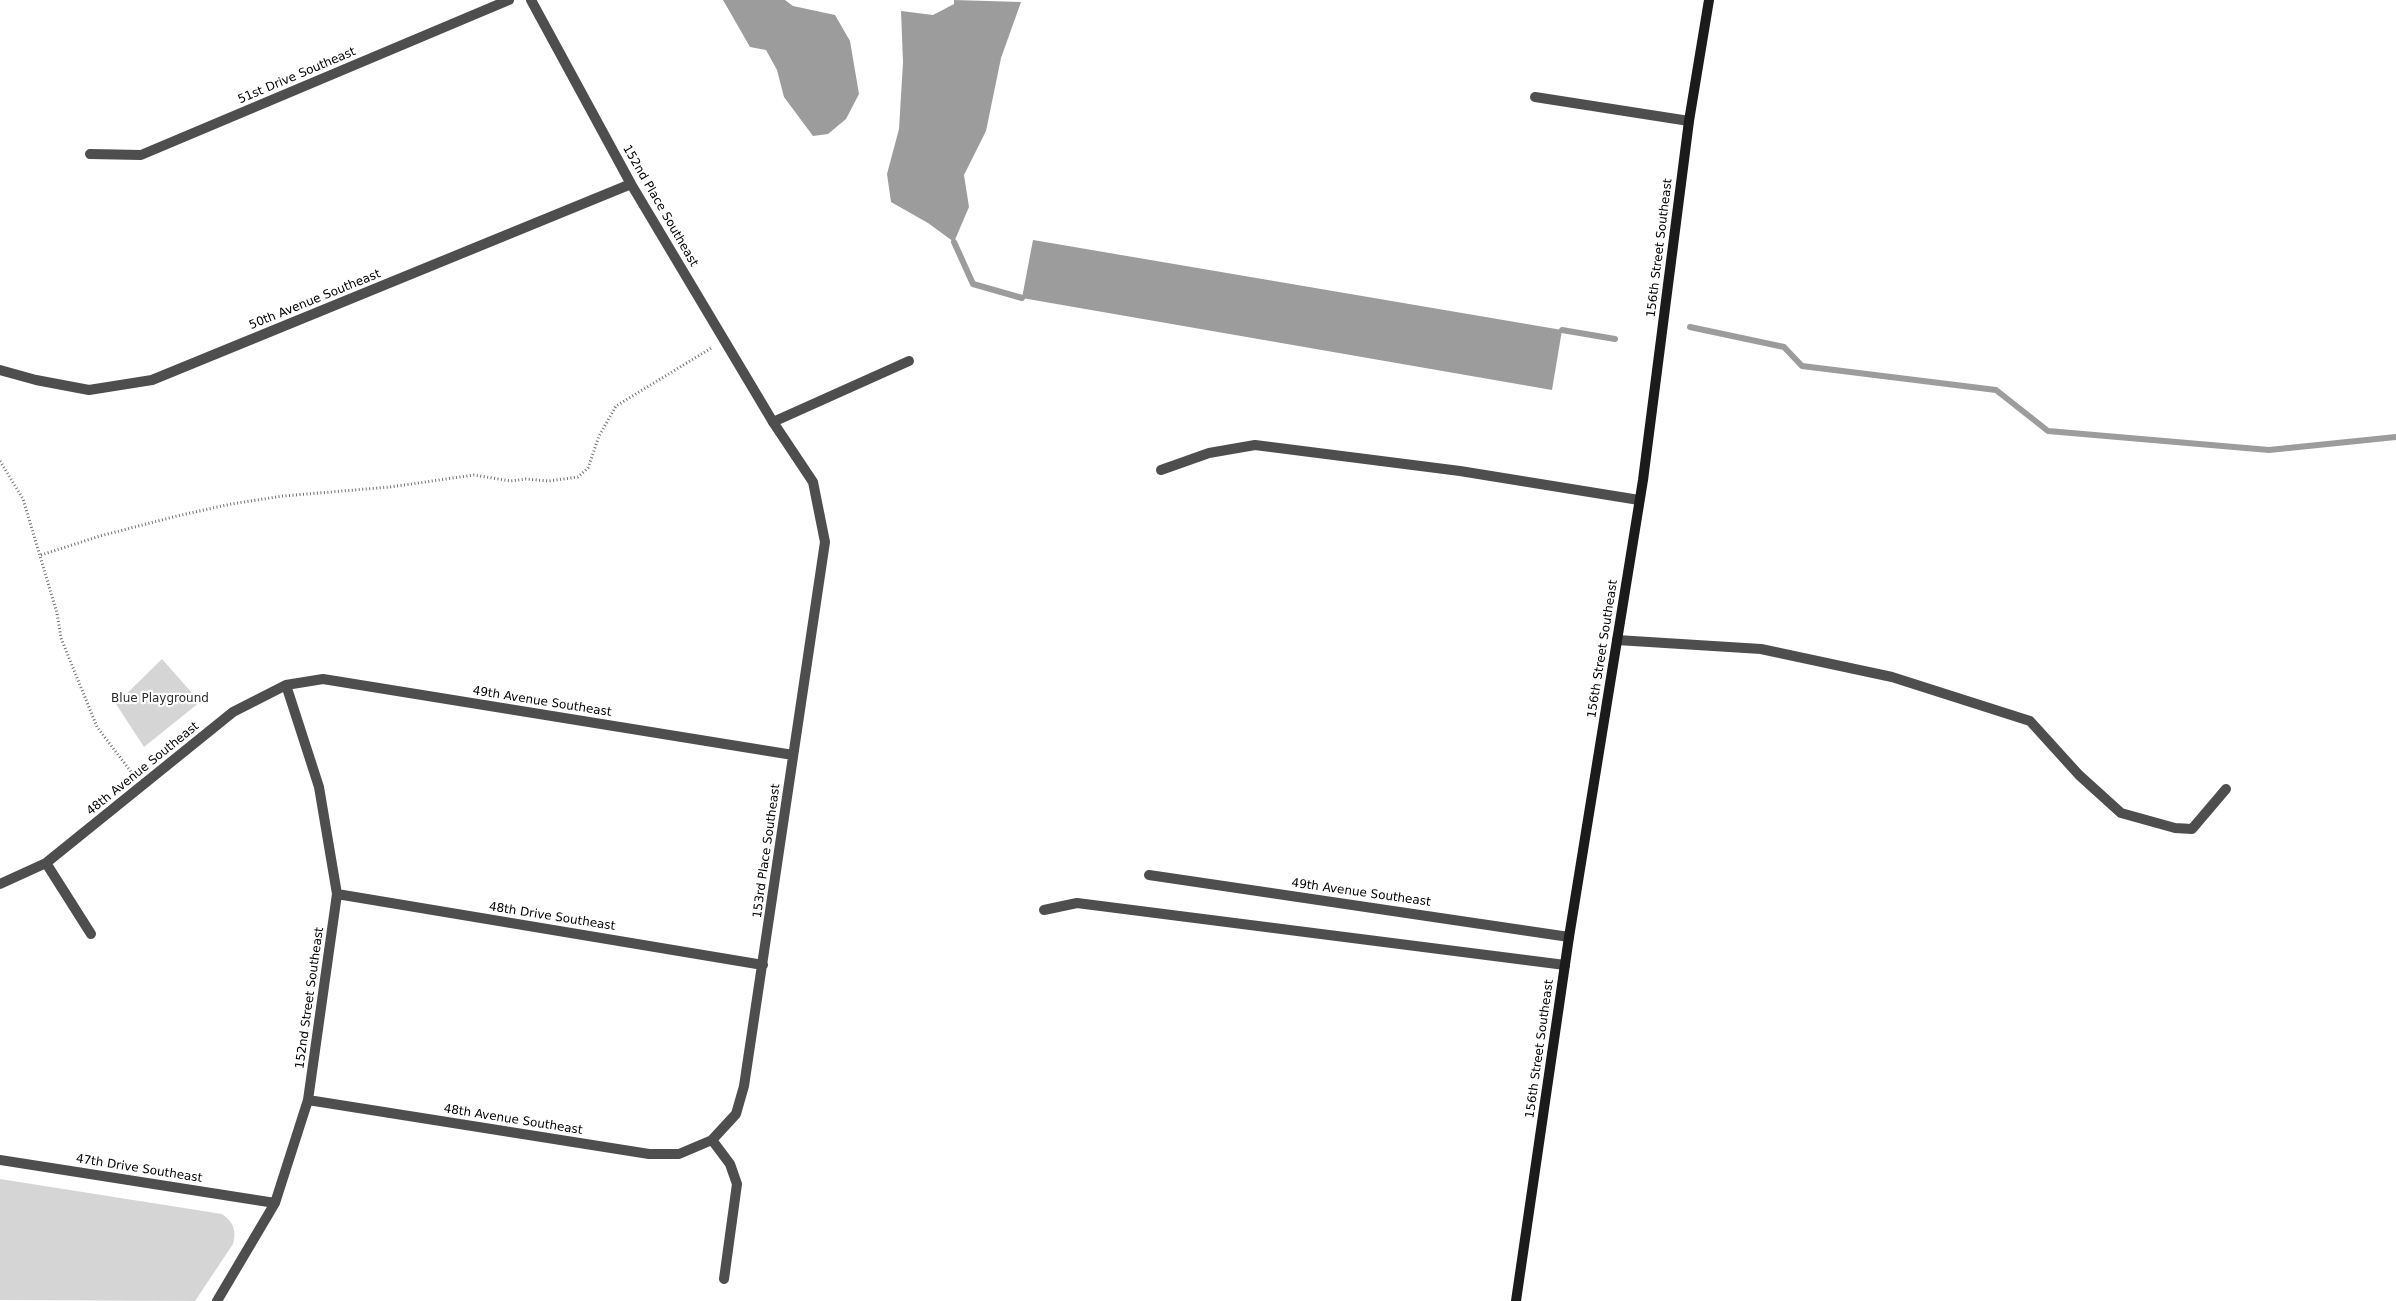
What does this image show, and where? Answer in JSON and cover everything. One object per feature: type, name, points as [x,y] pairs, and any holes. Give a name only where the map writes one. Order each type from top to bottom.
[{"type":"street","name":"51st Drive Southeast","points":[[90,154],[141,155],[509,0]]},
{"type":"street","name":"152nd Place Southeast","points":[[531,0],[631,184],[772,422]]},
{"type":"street","name":"156th Street Southeast","points":[[1516,1301],[1565,965],[1639,500],[1689,122],[1709,0]]},
{"type":"street","points":[[1535,97],[1689,122]]},
{"type":"street","name":"50th Avenue Southeast","points":[[0,370],[36,380],[89,390],[152,380],[631,184]]},
{"type":"street","points":[[772,422],[909,361]]},
{"type":"street","name":"153rd Place Southeast","points":[[712,1140],[736,1114],[744,1086],[825,542],[812,482],[772,422]]},
{"type":"street","points":[[1161,470],[1209,454],[1255,444],[1460,471],[1639,500]]},
{"type":"street","points":[[1617,640],[1761,649],[1892,678],[2030,721],[2079,775],[2121,813],[2176,828],[2192,829],[2226,790]]},
{"type":"street","name":"49th Avenue Southeast","points":[[286,685],[322,680],[793,755]]},
{"type":"street","name":"48th Avenue Southeast","points":[[0,884],[46,863],[233,712],[286,685]]},
{"type":"street","name":"152nd Street Southeast","points":[[217,1301],[275,1203],[308,1100],[337,894],[319,787],[286,685]]},
{"type":"street","points":[[46,863],[91,934]]},
{"type":"street","name":"49th Avenue Southeast","points":[[1150,875],[1570,937]]},
{"type":"street","name":"48th Drive Southeast","points":[[337,894],[763,964]]},
{"type":"street","points":[[1044,910],[1077,903],[1565,965]]},
{"type":"street","name":"48th Avenue Southeast","points":[[308,1100],[649,1154],[679,1154],[712,1140]]},
{"type":"street","points":[[712,1140],[730,1164],[737,1184],[724,1279]]},
{"type":"street","name":"47th Drive Southeast","points":[[0,1160],[275,1203]]},
{"type":"path","points":[[41,555],[100,536],[177,516],[231,504],[283,496],[390,487],[474,475],[510,480],[550,481],[578,477],[588,468],[599,436],[616,406],[652,382],[724,340]]},
{"type":"path","points":[[0,461],[23,499],[57,613],[61,638],[97,727],[142,786]]},
{"type":"green space","name":"Blue Playground","points":[[162,659],[200,702],[144,747],[116,704]]},
{"type":"green space","points":[[0,1179],[222,1214],[233,1227],[235,1235],[233,1244],[195,1301],[0,1300]]},
{"type":"shaded area","points":[[723,0],[785,0],[793,6],[835,15],[850,41],[859,94],[846,119],[828,134],[813,136],[784,97],[777,70],[766,50],[750,47]]},
{"type":"shaded area","points":[[954,0],[1021,2],[1001,58],[986,131],[964,175],[969,207],[954,242],[928,223],[891,202],[887,174],[899,129],[903,62],[901,11],[933,15],[954,4]]},
{"type":"shaded area","points":[[1033,240],[1562,330],[1552,390],[1022,298]]},
{"type":"waterway","points":[[954,242],[973,284],[1022,298]]},
{"type":"waterway","points":[[1690,327],[1784,347],[1802,366],[1996,390],[2048,431],[2269,450],[2396,437]]},
{"type":"waterway","points":[[1562,330],[1615,339]]}]
